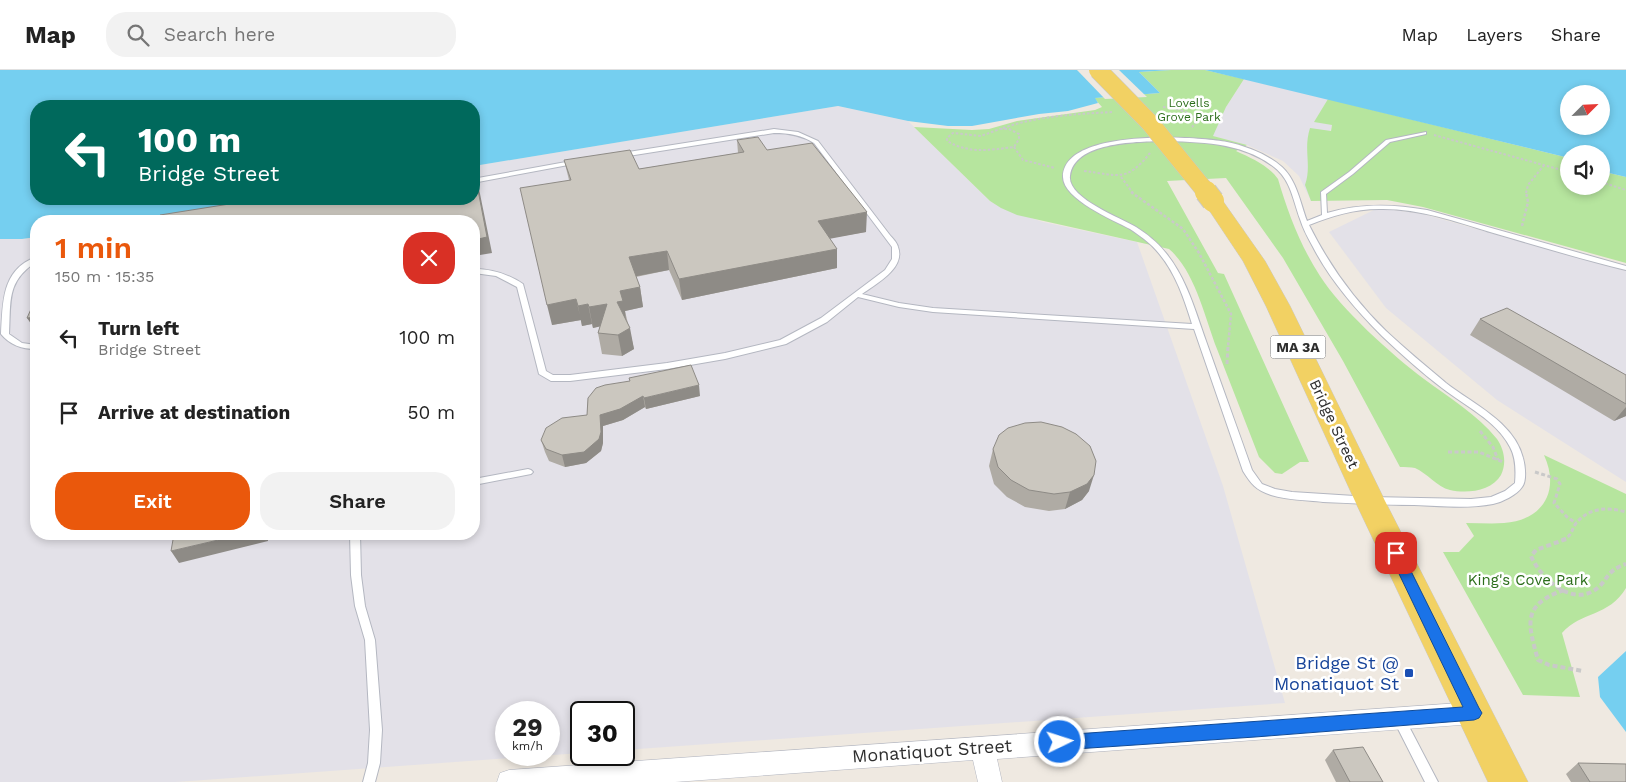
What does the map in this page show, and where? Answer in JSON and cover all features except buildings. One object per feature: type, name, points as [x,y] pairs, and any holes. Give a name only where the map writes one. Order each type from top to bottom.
[{"type":"main road","name":"Bridge Street","points":[[1098,70],[1150,123],[1213,201],[1254,261],[1278,306],[1370,501],[1508,782]]},
{"type":"street","name":"Monatiquot Street","points":[[509,782],[1474,713]]},
{"type":"street","points":[[982,748],[990,782]]},
{"type":"lane","points":[[480,272],[495,273],[511,279],[520,286],[542,372],[551,378],[570,378],[667,366],[725,356],[783,342],[818,324],[888,270],[896,259],[895,247],[888,235],[816,142],[808,137],[788,131],[774,132],[609,157]]},
{"type":"lane","points":[[1324,214],[1323,193],[1351,173],[1388,141],[1424,133]]},
{"type":"lane","points":[[1192,139],[1228,144],[1261,156],[1285,174],[1291,183],[1305,224],[1325,264],[1364,313],[1417,363],[1495,424],[1510,439],[1519,455],[1522,469],[1519,485],[1493,500],[1471,503],[1370,501],[1292,496],[1273,492],[1259,486],[1248,470],[1186,295],[1169,262],[1161,251],[1133,229],[1081,198],[1066,180],[1066,170],[1074,159],[1083,154],[1112,143],[1124,141],[1192,139]]},
{"type":"lane","points":[[480,180],[581,162]]},
{"type":"lane","points":[[1305,224],[1324,214],[1343,209],[1368,206],[1394,207],[1423,212],[1626,268]]},
{"type":"lane","points":[[30,263],[15,274],[9,284],[5,334],[12,342],[30,347]]},
{"type":"lane","points":[[857,295],[933,310],[1197,327]]},
{"type":"lane","points":[[480,481],[528,472]]},
{"type":"lane","points":[[355,540],[356,575],[360,606],[370,640],[374,683],[376,730],[374,763],[368,782]]},
{"type":"lane","points":[[1399,719],[1432,782]]},
{"type":"path","points":[[1014,147],[977,151],[959,148],[947,141],[948,136],[953,133],[981,136],[1018,123],[1089,114]]},
{"type":"path","points":[[1003,128],[1019,134],[1019,139],[1014,147]]},
{"type":"path","points":[[1424,133],[1504,156],[1560,169]]},
{"type":"path","points":[[1014,147],[1022,160],[1044,167],[1120,177],[1140,166],[1154,151]]},
{"type":"path","points":[[1519,238],[1528,202],[1526,193],[1528,185],[1544,164]]},
{"type":"path","points":[[1120,177],[1131,192],[1183,230],[1232,314],[1227,358],[1233,382],[1216,380]]},
{"type":"path","points":[[1610,185],[1626,190]]},
{"type":"path","points":[[1478,428],[1493,447],[1498,460]]},
{"type":"path","points":[[1626,512],[1610,508],[1595,510],[1576,523],[1573,532],[1568,538],[1536,550],[1531,556],[1534,566],[1551,583],[1577,594],[1588,594],[1595,590],[1610,571],[1626,564]]},
{"type":"path","points":[[1564,590],[1545,598],[1534,607],[1529,625],[1538,660],[1549,665],[1582,671]]},
{"type":"shaded area","points":[[1244,79],[1328,99],[1315,121],[1332,125],[1311,201],[1299,176],[1283,161],[1247,145],[1212,136],[1226,107]]},
{"type":"shaded area","points":[[838,106],[908,121],[990,201],[1002,208],[1043,222],[1137,242],[1223,486],[1285,703],[635,749],[635,701],[570,701],[570,754],[560,755],[560,701],[495,701],[495,759],[176,782],[0,782],[0,239],[30,238],[30,540],[480,540],[480,215],[168,215],[231,205],[480,205],[480,165]]},
{"type":"shaded area","points":[[1378,208],[1423,214],[1626,271],[1626,482],[1497,400],[1386,308],[1329,232]]},
{"type":"green space","name":"Lovells Grove Park","points":[[1205,70],[1244,79],[1226,107],[1213,136],[1247,145],[1236,151],[1264,166],[1278,179],[1295,229],[1306,253],[1329,289],[1354,317],[1397,357],[1472,414],[1497,439],[1503,452],[1504,466],[1501,475],[1492,485],[1464,492],[1450,490],[1415,468],[1400,467],[1343,361],[1283,258],[1226,178],[1167,181],[1218,273],[1224,274],[1309,462],[1300,462],[1282,474],[1275,473],[1259,457],[1192,282],[1178,258],[1169,249],[1017,215],[1001,208],[990,201],[914,127],[989,129],[1017,121],[1095,110],[1102,107],[1094,98],[1160,93],[1139,72]]},
{"type":"green space","points":[[1328,99],[1560,156],[1560,195],[1610,195],[1610,173],[1626,177],[1626,263],[1423,207],[1387,200],[1311,201],[1305,185],[1308,171],[1307,143],[1310,128],[1331,131],[1332,125],[1314,122]]},
{"type":"green space","name":"King's Cove Park","points":[[1544,455],[1626,494],[1626,588],[1612,604],[1578,621],[1562,633],[1580,697],[1523,695],[1443,552],[1459,552],[1474,536],[1466,523],[1518,521],[1538,509],[1545,501],[1549,491],[1549,468]]},
{"type":"water","points":[[0,70],[1171,70],[1139,72],[1160,93],[1095,98],[1098,103],[1068,111],[1039,114],[972,126],[948,126],[908,121],[838,106],[480,165],[480,100],[30,100],[30,205],[231,205],[168,215],[30,215],[30,238],[0,239]]},
{"type":"water","points":[[1205,70],[1626,70],[1626,177],[1610,173],[1610,145],[1560,145],[1560,156]]},
{"type":"water","points":[[1626,651],[1626,732],[1600,697],[1598,677]]},
{"type":"pier","points":[[1077,70],[1119,70],[1147,97],[1105,99]]},
{"type":"place","name":"Bridge St @ Monatiquot St","points":[[1409,673]]},
{"type":"route","points":[[1060,742],[1255,730],[1474,713],[1396,553]]}]
